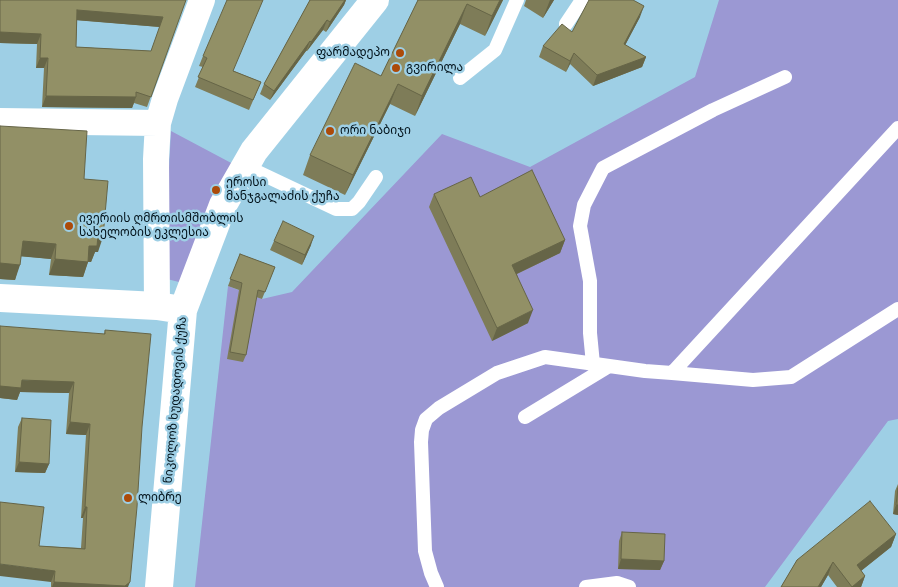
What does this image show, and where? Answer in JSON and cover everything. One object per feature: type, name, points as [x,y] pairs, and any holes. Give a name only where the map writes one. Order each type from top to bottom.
[{"type":"main road","name":"ნიკოლოზ ხუდადოვის ქუჩა","points":[[159,587],[183,310],[223,206],[254,151],[375,0]]},
{"type":"main road","points":[[0,298],[157,306],[183,310]]},
{"type":"street","points":[[157,306],[156,158],[158,123],[202,0]]},
{"type":"street","points":[[0,121],[158,123]]},
{"type":"lane","points":[[460,78],[495,50],[517,0]]},
{"type":"lane","points":[[566,24],[582,0]]},
{"type":"lane","points":[[594,364],[590,333],[590,281],[580,226],[584,205],[603,168],[713,110],[785,77]]},
{"type":"lane","points":[[672,373],[898,128]]},
{"type":"lane","points":[[245,166],[336,210],[352,209],[376,177]]},
{"type":"lane","points":[[437,587],[431,574],[425,551],[422,430],[426,420],[439,408],[497,373],[545,358],[645,371],[753,380],[791,377],[898,309]]},
{"type":"lane","points":[[525,417],[609,366]]},
{"type":"lane","points":[[586,587],[617,583],[629,587]]},
{"type":"shaded area","points":[[719,0],[898,0],[898,419],[888,421],[765,587],[195,587],[228,286],[262,299],[292,292],[442,134],[530,167],[695,77]]},
{"type":"shaded area","points":[[171,131],[235,165],[187,284],[163,278]]},
{"type":"building","points":[[0,0],[186,0],[151,97],[136,92],[136,97],[46,96],[48,58],[40,58],[41,34],[0,32]],"holes":[[[77,10],[163,17],[151,51],[76,47]]]},
{"type":"building","points":[[227,0],[263,0],[233,71],[261,82],[253,100],[198,77],[207,58],[203,56]]},
{"type":"building","points":[[310,0],[345,0],[330,22],[327,20],[310,41],[274,91],[264,84]]},
{"type":"building","points":[[418,0],[500,0],[492,16],[467,4],[422,96],[398,84],[353,175],[310,155],[355,63],[381,76]]},
{"type":"building","points":[[589,0],[633,0],[644,6],[624,44],[646,57],[597,75],[574,53],[570,61],[543,46],[562,24],[572,32]]},
{"type":"building","points":[[0,126],[87,131],[84,179],[108,181],[103,237],[98,236],[97,246],[89,246],[88,262],[55,259],[56,244],[23,241],[20,265],[0,263]]},
{"type":"building","points":[[532,170],[565,240],[512,265],[533,310],[497,328],[434,194],[471,177],[480,197]]},
{"type":"building","points":[[283,221],[314,236],[305,255],[274,241]]},
{"type":"building","points":[[240,254],[275,267],[265,292],[258,290],[246,355],[230,352],[242,283],[230,279]]},
{"type":"building","points":[[0,326],[105,334],[105,330],[151,334],[130,582],[125,586],[54,582],[55,571],[0,564],[0,502],[44,507],[39,546],[85,549],[87,507],[85,507],[90,424],[70,422],[74,382],[22,380],[21,388],[0,386]]},
{"type":"building","points":[[22,418],[51,420],[49,464],[19,462]]},
{"type":"building","points":[[898,488],[898,505],[896,505]]},
{"type":"building","points":[[870,501],[896,534],[857,565],[865,576],[852,587],[833,562],[818,587],[781,587],[797,560]]},
{"type":"building","points":[[622,532],[665,534],[664,561],[621,559]]},
{"type":"place","name":"ფარმადეპო","points":[[400,53]]},
{"type":"place","name":"გვირილა","points":[[396,68]]},
{"type":"place","name":"ორი ნაბიჯი","points":[[330,131]]},
{"type":"place","name":"ეროსი მანჯგალაძის ქუჩა","points":[[216,190]]},
{"type":"place","name":"ივერიის ღმრთისმშობლის სახელობის ეკლესია","points":[[69,226]]},
{"type":"place","name":"ლიბრე","points":[[128,498]]}]
